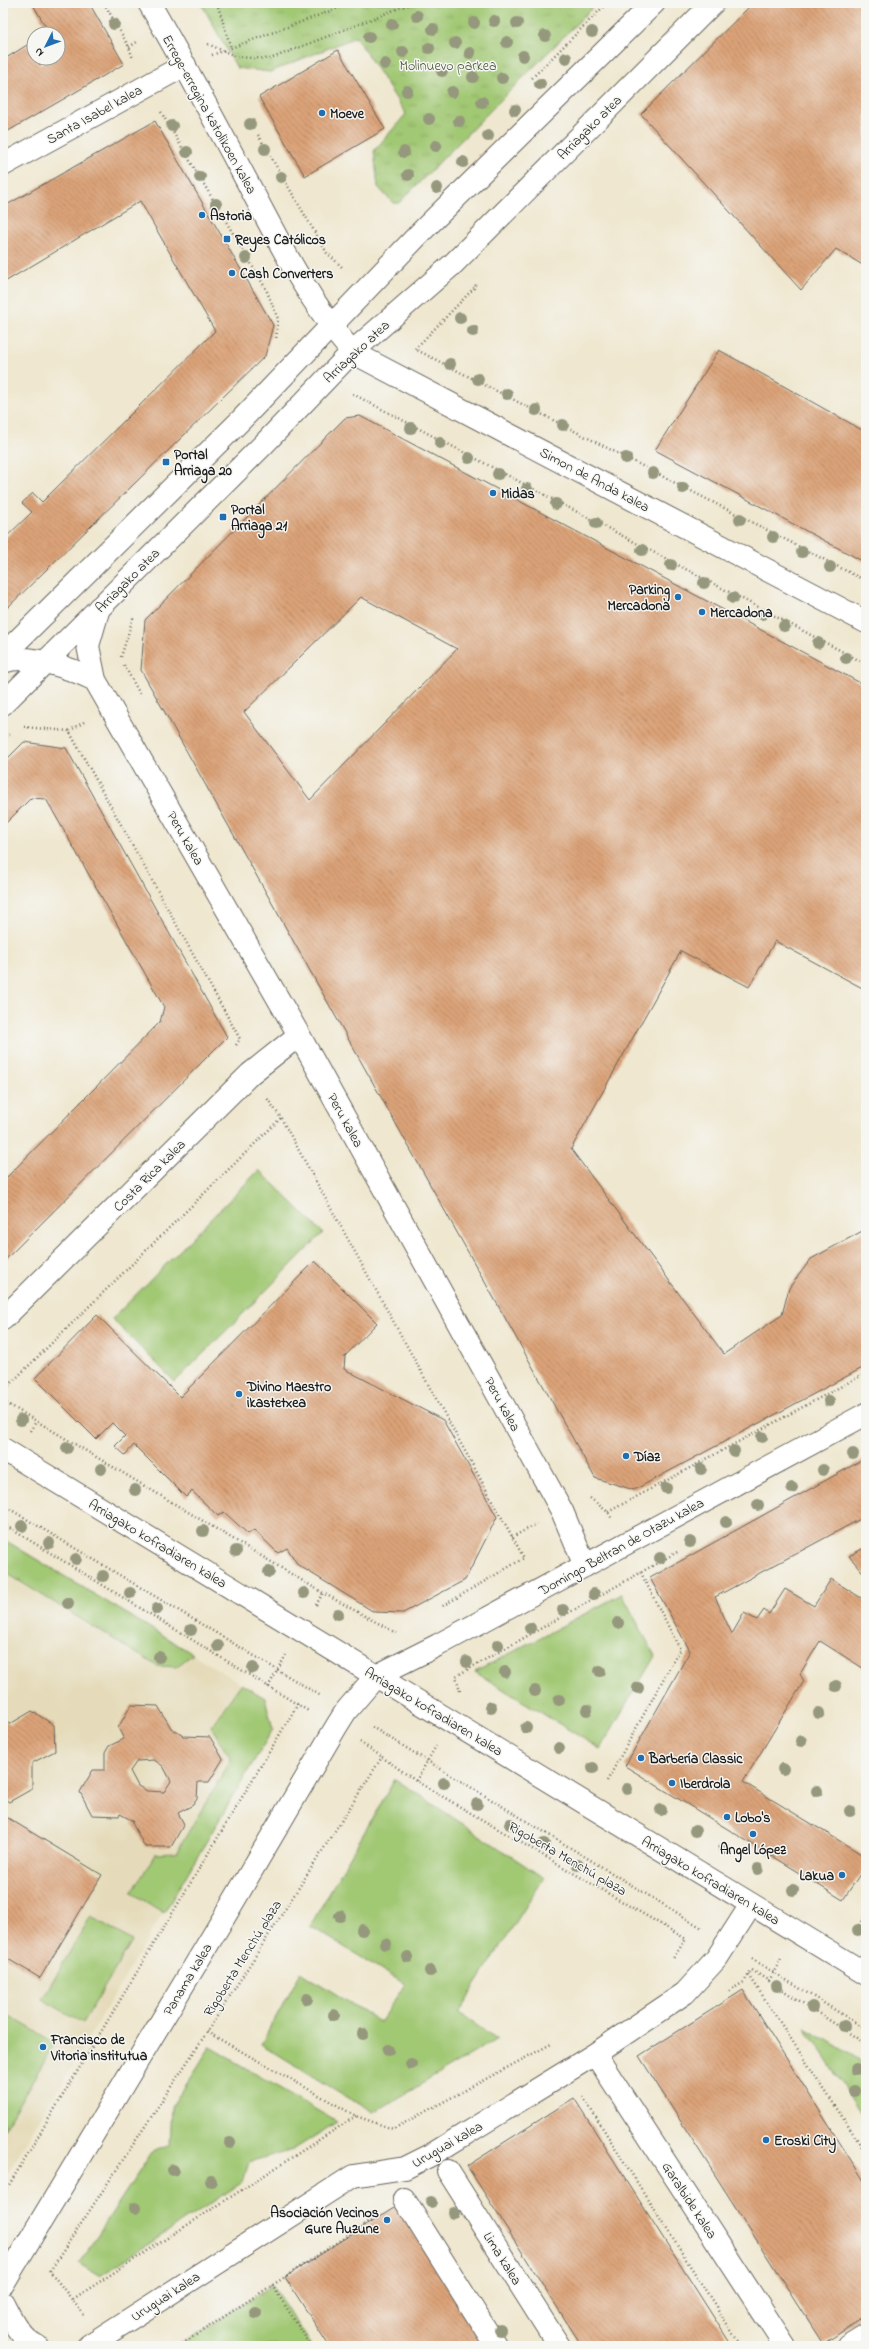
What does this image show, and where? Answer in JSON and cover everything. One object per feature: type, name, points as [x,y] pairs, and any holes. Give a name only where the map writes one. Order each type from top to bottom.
[{"type":"street","name":"Errege-erregina katolikoen kalea","points":[[149,3],[185,65],[295,270],[331,328]]},
{"type":"street","points":[[3,655],[331,328],[423,230],[654,3]]},
{"type":"street","name":"Arriagako atea","points":[[3,704],[258,449],[352,352],[453,264],[713,3]]},
{"type":"street","name":"Santa Isabel kalea","points":[[3,165],[185,65]]},
{"type":"street","name":"Simon de Anda kalea","points":[[331,328],[352,352],[866,622]]},
{"type":"street","name":"Peru kalea","points":[[98,608],[88,646],[95,680],[112,706],[298,1035],[562,1511],[585,1566]]},
{"type":"street","points":[[3,662],[10,659],[45,662],[74,670],[95,680]]},
{"type":"street","name":"Costa Rica kalea","points":[[3,1319],[250,1074],[298,1035]]},
{"type":"street","name":"Domingo Beltran de Otazu kalea","points":[[376,1676],[585,1566],[866,1414]]},
{"type":"street","name":"Arriagako kofradiaren kalea","points":[[3,1449],[866,1974]]},
{"type":"street","name":"Panama kalea","points":[[3,2284],[346,1711],[376,1676]]},
{"type":"street","name":"Uruguai kalea","points":[[94,2342],[353,2176],[405,2168],[431,2155],[594,2054],[685,1993],[727,1944],[751,1905]]},
{"type":"street","name":"Garalbide kalea","points":[[594,2054],[785,2346]]},
{"type":"street","name":"Lima kalea","points":[[448,2171],[559,2346]]},
{"type":"street","points":[[404,2199],[496,2346]]},
{"type":"street","points":[[3,2303],[13,2324],[30,2343],[37,2346]]},
{"type":"street","points":[[848,2346],[866,2335]]},
{"type":"path","points":[[104,3],[129,47],[135,64]]},
{"type":"path","points":[[217,3],[231,48]]},
{"type":"path","points":[[212,55],[352,3]]},
{"type":"path","points":[[216,62],[206,43],[237,57],[270,59],[412,3]]},
{"type":"path","points":[[256,130],[327,253],[346,271],[351,265]]},
{"type":"path","points":[[453,264],[476,286],[415,349],[866,580]]},
{"type":"path","points":[[134,615],[121,660],[142,697]]},
{"type":"path","points":[[17,726],[69,731],[138,690]]},
{"type":"path","points":[[3,740],[12,731]]},
{"type":"path","points":[[69,731],[240,1039],[231,1051],[250,1074],[281,1118],[524,1558],[436,1610]]},
{"type":"path","points":[[3,1390],[281,1118]]},
{"type":"path","points":[[608,1512],[866,1374]]},
{"type":"path","points":[[3,1401],[323,1593],[396,1634],[403,1630]]},
{"type":"path","points":[[3,1505],[346,1711],[866,2029]]},
{"type":"path","points":[[3,1524],[298,1704],[3,2195]]},
{"type":"path","points":[[604,1785],[680,1649],[625,1543]]},
{"type":"path","points":[[462,1699],[456,1676],[681,1550]]},
{"type":"path","name":"Rigoberta Menchú plaza","points":[[50,2271],[207,2032],[382,1757],[416,1781],[686,1939],[670,1963]]},
{"type":"path","points":[[860,1936],[855,1932],[866,1914]]},
{"type":"path","points":[[749,1975],[866,2153]]},
{"type":"path","name":"Rigoberta Menchú plaza","points":[[207,2032],[356,2116],[393,2129],[558,2040]]},
{"type":"path","points":[[581,2095],[741,2346]]},
{"type":"path","points":[[73,2299],[356,2116]]},
{"type":"path","points":[[179,2346],[404,2199]]},
{"type":"path","points":[[24,2250],[50,2271],[73,2299],[94,2342]]},
{"type":"path","points":[[272,2285],[311,2346]]},
{"type":"shaded area","points":[[3,1539],[265,1698],[273,1729],[3,2181]]},
{"type":"green space","name":"Molinuevo parkea","points":[[201,3],[597,3],[399,203],[393,203],[378,187],[374,151],[406,114],[356,37],[270,72],[237,68]]},
{"type":"green space","points":[[259,1170],[323,1233],[175,1382],[112,1319]]},
{"type":"green space","points":[[3,1539],[193,1654],[176,1667],[157,1666],[3,1571]]},
{"type":"green space","points":[[622,1594],[655,1656],[600,1749],[475,1672]]},
{"type":"green space","points":[[241,1684],[265,1698],[273,1729],[164,1913],[132,1893],[155,1854],[176,1853],[231,1760],[211,1726]]},
{"type":"green space","points":[[395,1779],[544,1878],[458,2013],[497,2039],[373,2113],[261,2044],[301,1972],[380,2022],[405,1984],[310,1926]]},
{"type":"green space","points":[[91,1916],[132,1941],[83,2023],[42,1999]]},
{"type":"green space","points":[[3,2012],[55,2043],[3,2130]]},
{"type":"green space","points":[[806,2027],[866,2064],[866,2121]]},
{"type":"green space","points":[[210,2047],[337,2122],[296,2148],[249,2162],[243,2182],[100,2276],[79,2263],[152,2152],[170,2145],[172,2107]]},
{"type":"green space","points":[[272,2285],[311,2346],[179,2346]]},
{"type":"building","points":[[32,3],[89,3],[124,64],[3,134],[3,60],[26,46],[26,66],[66,66],[66,26],[45,26]]},
{"type":"building","points":[[753,3],[866,3],[866,267],[836,249],[801,290],[641,114]]},
{"type":"building","name":"Moeve","points":[[338,50],[385,129],[305,176],[259,97]]},
{"type":"building","points":[[155,121],[273,325],[265,356],[3,612],[3,540],[32,512],[22,503],[33,493],[42,502],[215,331],[140,201],[3,283],[3,207]]},
{"type":"building","points":[[719,350],[864,431],[866,427],[866,563],[655,450]]},
{"type":"building","points":[[360,416],[866,686],[866,990],[775,941],[749,987],[681,951],[571,1149],[724,1354],[782,1315],[789,1288],[811,1259],[866,1229],[866,1366],[634,1490],[595,1478],[141,670],[145,620],[345,418]],"holes":[[[361,597],[457,649],[310,800],[244,712]]]},
{"type":"building","points":[[24,742],[66,748],[227,1037],[3,1262],[3,1181],[160,1022],[164,1007],[46,799],[31,798],[3,826],[3,763]]},
{"type":"building","name":"Divino Maestro ikastetxea","points":[[315,1261],[377,1323],[345,1356],[344,1369],[443,1420],[497,1517],[465,1580],[403,1613],[374,1612],[298,1565],[287,1548],[278,1553],[254,1530],[248,1534],[224,1512],[218,1516],[192,1491],[186,1497],[134,1445],[125,1455],[115,1446],[125,1436],[112,1423],[96,1439],[35,1378],[97,1315],[180,1397]]},
{"type":"building","points":[[866,1458],[866,1516],[715,1597],[732,1634],[744,1613],[757,1620],[764,1610],[769,1614],[785,1589],[814,1606],[831,1579],[866,1601],[866,1670],[820,1641],[800,1674],[804,1681],[743,1782],[866,1857],[866,1865],[843,1900],[625,1766],[690,1651],[650,1578]]},
{"type":"building","points":[[866,1547],[866,1576],[849,1556]]},
{"type":"building","points":[[131,1705],[158,1706],[171,1728],[183,1736],[210,1737],[223,1759],[209,1782],[198,1782],[197,1799],[193,1805],[178,1813],[184,1824],[171,1847],[145,1847],[132,1823],[133,1821],[120,1814],[119,1816],[92,1815],[80,1792],[93,1770],[105,1770],[105,1753],[109,1746],[124,1739],[118,1728]],"holes":[[[154,1760],[163,1766],[171,1781],[164,1792],[147,1791],[138,1786],[130,1771],[137,1761]]]},
{"type":"building","points":[[32,1711],[54,1725],[55,1751],[32,1763],[32,1789],[9,1802],[3,1798],[3,1720],[10,1724]]},
{"type":"building","points":[[3,1815],[102,1875],[40,1978],[3,1956]]},
{"type":"building","name":"Eroski City","points":[[743,1990],[866,2184],[866,2316],[823,2344],[639,2056]]},
{"type":"building","points":[[574,2098],[732,2346],[582,2346],[467,2166]]},
{"type":"building","points":[[398,2205],[488,2346],[329,2346],[285,2277]]},
{"type":"place","name":"Moeve","points":[[322,113]]},
{"type":"place","name":"Astoria","points":[[202,215]]},
{"type":"place","name":"Reyes Católicos","points":[[227,239]]},
{"type":"place","name":"Cash Converters","points":[[232,273]]},
{"type":"place","name":"Portal Arriaga 20","points":[[166,462]]},
{"type":"place","name":"Midas","points":[[493,493]]},
{"type":"place","name":"Portal Arriaga 21","points":[[223,517]]},
{"type":"place","name":"Parking Mercadona","points":[[678,597]]},
{"type":"place","name":"Mercadona","points":[[702,612]]},
{"type":"place","name":"Divino Maestro ikastetxea","points":[[239,1394]]},
{"type":"place","name":"Díaz","points":[[626,1456]]},
{"type":"place","name":"Barbería Classic","points":[[641,1758]]},
{"type":"place","name":"Iberdrola","points":[[672,1783]]},
{"type":"place","name":"Lobo's","points":[[727,1817]]},
{"type":"place","name":"Angel López","points":[[753,1834]]},
{"type":"place","name":"Lakua","points":[[842,1875]]},
{"type":"place","name":"Francisco de Vitoria institutua","points":[[43,2047]]},
{"type":"place","name":"Eroski City","points":[[766,2140]]},
{"type":"place","name":"Asociación Vecinos Gure Auzune","points":[[387,2220]]}]
